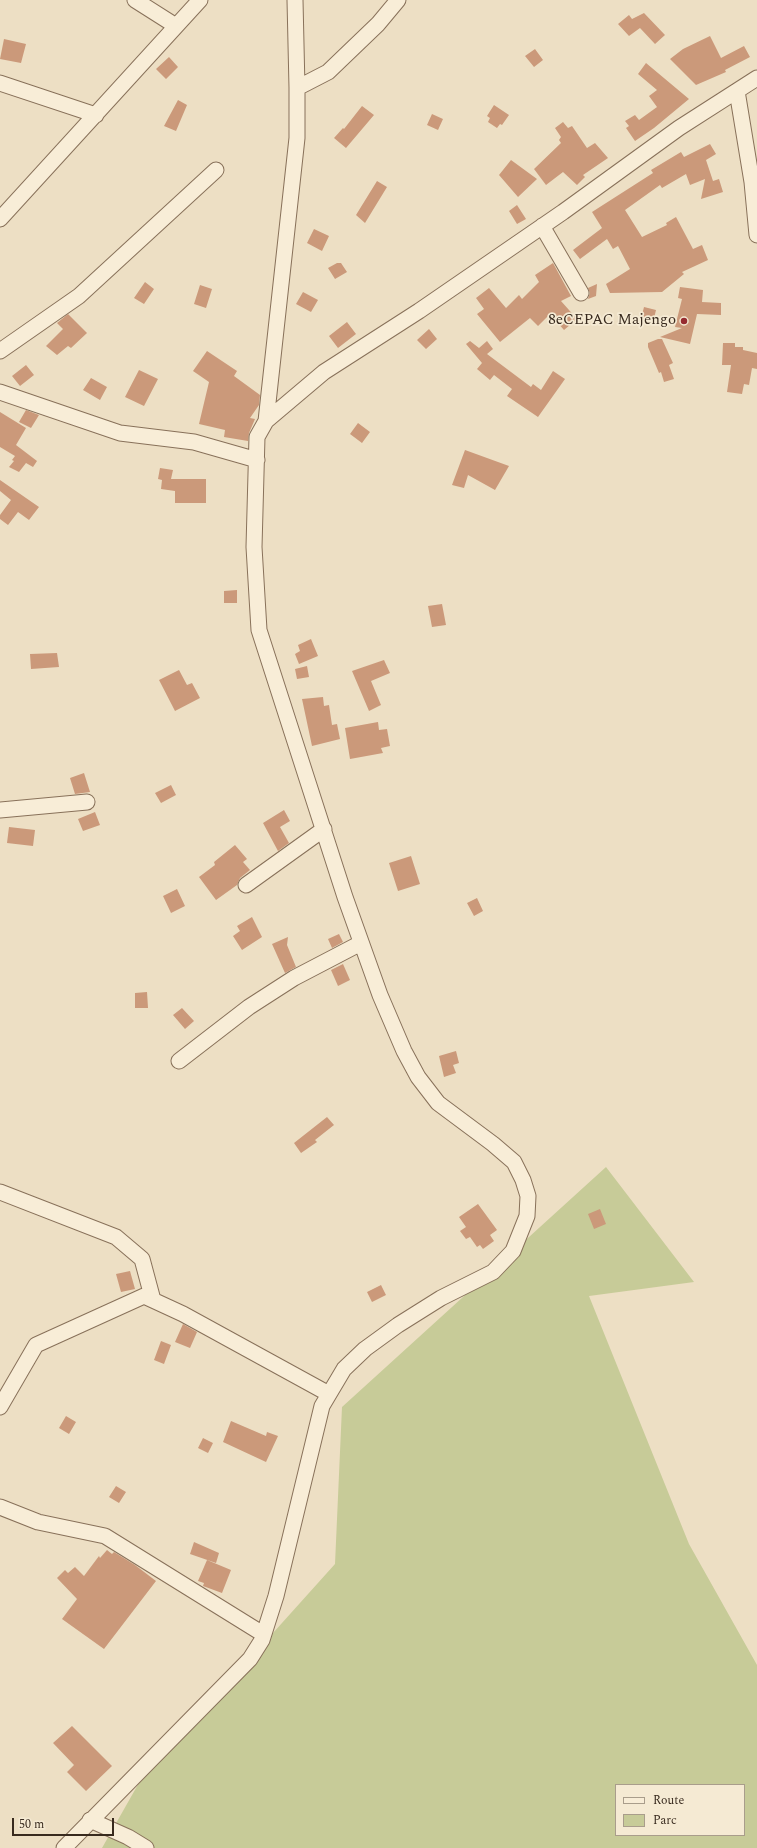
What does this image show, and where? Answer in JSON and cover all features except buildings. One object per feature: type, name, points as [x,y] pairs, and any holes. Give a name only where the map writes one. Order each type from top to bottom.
[{"type":"street","points":[[135,0],[176,26]]},
{"type":"street","points":[[3,213],[96,115],[200,0]]},
{"type":"street","points":[[266,421],[297,138],[298,88],[295,0]]},
{"type":"street","points":[[298,88],[328,72],[378,24],[398,0]]},
{"type":"street","points":[[64,1848],[250,1659],[263,1634],[276,1596],[322,1406],[344,1369],[365,1349],[398,1324],[441,1298],[493,1272],[513,1251],[527,1216],[528,1196],[523,1180],[514,1162],[438,1102],[418,1077],[404,1051],[380,995],[361,943],[259,630],[254,547],[257,437],[266,421],[324,372],[419,311],[542,226],[678,128],[757,78]]},
{"type":"street","points":[[0,83],[96,115]]},
{"type":"street","points":[[737,91],[752,182],[757,235]]},
{"type":"street","points":[[0,350],[79,296],[216,170]]},
{"type":"street","points":[[542,226],[581,293]]},
{"type":"street","points":[[0,392],[120,433],[194,442],[257,460]]},
{"type":"street","points":[[0,810],[87,802]]},
{"type":"street","points":[[246,885],[324,829]]},
{"type":"street","points":[[179,1061],[249,1006],[294,978],[361,943]]},
{"type":"street","points":[[0,1192],[116,1237],[142,1259],[153,1300]]},
{"type":"street","points":[[0,1407],[36,1345],[144,1296],[183,1314],[329,1394]]},
{"type":"street","points":[[0,1507],[38,1522],[105,1536],[263,1634]]},
{"type":"street","points":[[90,1820],[128,1837],[146,1848]]},
{"type":"green space","points":[[606,1167],[694,1282],[589,1296],[689,1544],[757,1665],[757,1848],[102,1848],[140,1781],[335,1564],[342,1407]]},
{"type":"place","name":"8eCEPAC Majengo","points":[[684,321]]}]
